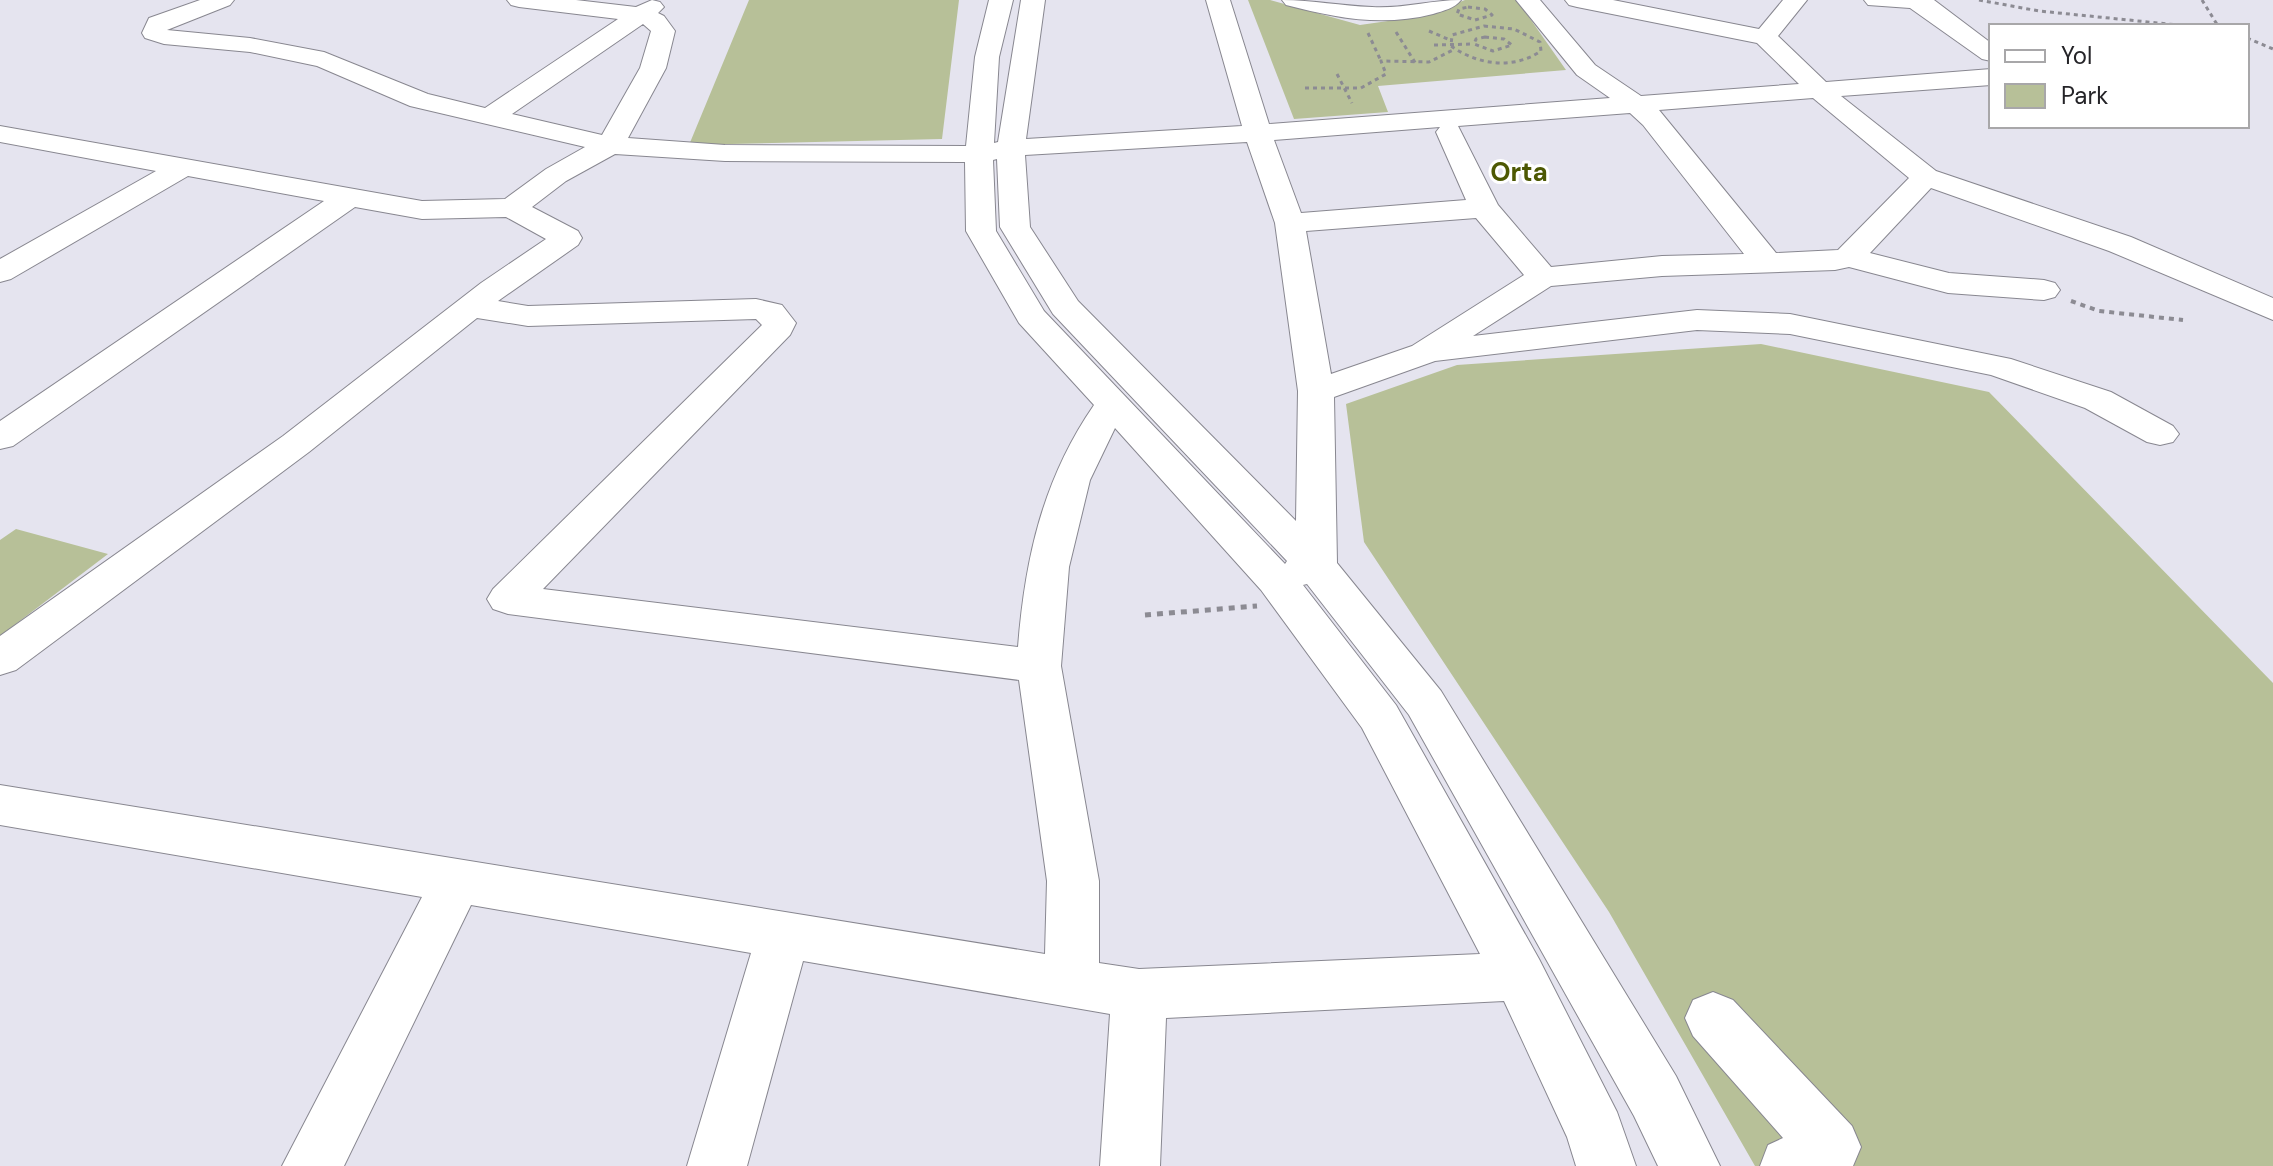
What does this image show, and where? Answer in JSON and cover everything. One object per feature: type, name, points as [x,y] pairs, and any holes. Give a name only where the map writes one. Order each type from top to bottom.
[{"type":"street","points":[[223,0],[157,23],[154,33],[164,37],[250,45],[324,60],[419,100],[610,145],[725,153],[1000,153],[1450,132],[1644,112]]},
{"type":"street","points":[[512,208],[556,175],[610,145],[653,68],[663,31],[656,21],[641,15],[519,0]]},
{"type":"street","points":[[489,117],[663,0]]},
{"type":"street","points":[[1001,0],[987,57],[1000,153],[1015,227],[1065,307],[1316,566],[1425,703],[1655,1096],[1690,1166]]},
{"type":"street","points":[[1033,0],[981,231],[1031,316],[1285,592],[1380,717],[1520,976],[1596,1133],[1606,1166]]},
{"type":"street","points":[[1218,0],[1260,140],[1290,223],[1316,391],[1316,566]]},
{"type":"street","points":[[1294,0],[1347,13],[1392,14],[1412,12],[1449,0]]},
{"type":"street","points":[[1528,0],[1586,70],[1644,112],[1767,263]]},
{"type":"street","points":[[1577,0],[1633,5],[1765,37],[1826,96],[1926,177],[2120,244],[2273,310]]},
{"type":"street","points":[[1765,37],[1795,0]]},
{"type":"street","points":[[1876,0],[1922,0]]},
{"type":"street","points":[[1916,1],[1989,53]]},
{"type":"street","points":[[1260,140],[1644,112],[1989,77]]},
{"type":"street","points":[[1450,132],[1484,208],[1543,277]]},
{"type":"street","points":[[0,659],[78,599],[296,444],[470,307],[567,238],[512,208],[422,210],[4,138]]},
{"type":"street","points":[[0,272],[182,168]]},
{"type":"street","points":[[1424,353],[1543,277],[1662,266],[1835,261],[1849,257],[1926,177]]},
{"type":"street","points":[[0,438],[348,198]]},
{"type":"street","points":[[1290,223],[1484,208]]},
{"type":"street","points":[[1849,257],[1948,283],[2044,290]]},
{"type":"street","points":[[470,307],[528,316],[756,309],[770,312],[779,323],[778,328],[508,599],[1039,666]]},
{"type":"street","points":[[1316,391],[1424,353],[1697,320],[1790,324],[1999,366],[2098,400],[2160,434]]},
{"type":"street","points":[[1071,983],[1073,881],[1039,666],[1046,579],[1058,522],[1087,442],[1113,403]]},
{"type":"street","points":[[1285,592],[1316,566]]},
{"type":"street","points":[[0,805],[1139,994],[1520,976]]},
{"type":"street","points":[[312,1166],[457,881]]},
{"type":"street","points":[[717,1166],[783,935]]},
{"type":"street","points":[[1130,1166],[1139,994]]},
{"type":"street","points":[[1713,1018],[1831,1147],[1790,1166]]},
{"type":"path","points":[[1979,0],[2039,11],[2168,24]]},
{"type":"path","points":[[2202,0],[2217,24]]},
{"type":"path","points":[[1478,20],[1491,17],[1492,13],[1474,7],[1457,11],[1463,18],[1478,20],[1492,36]]},
{"type":"path","points":[[1392,14],[1417,65]]},
{"type":"path","points":[[1305,88],[1361,88],[1386,74],[1381,61],[1417,65],[1447,57],[1453,48],[1452,35],[1484,26],[1514,29],[1540,42]]},
{"type":"path","points":[[1453,48],[1474,44],[1492,51],[1511,48],[1509,41],[1492,36],[1476,39],[1474,44]]},
{"type":"path","points":[[2249,39],[2273,49]]},
{"type":"path","points":[[1526,43],[1540,42]]},
{"type":"path","points":[[1434,45],[1453,48],[1481,60],[1511,62],[1536,56],[1541,51],[1540,42]]},
{"type":"path","points":[[2044,290],[2099,311],[2183,320]]},
{"type":"path","points":[[1145,615],[1285,592]]},
{"type":"green space","points":[[749,0],[959,0],[942,139],[689,145]]},
{"type":"green space","points":[[1248,0],[1270,0],[1360,25],[1423,16],[1465,0],[1517,0],[1566,70],[1378,86],[1388,112],[1294,119]]},
{"type":"green space","points":[[1761,344],[1989,392],[2273,683],[2273,1166],[1755,1166],[1609,912],[1364,542],[1346,404],[1457,365]]},
{"type":"green space","points":[[16,529],[108,554],[0,636],[0,540]]},
{"type":"district","name":"Orta","points":[[1519,172]]}]
